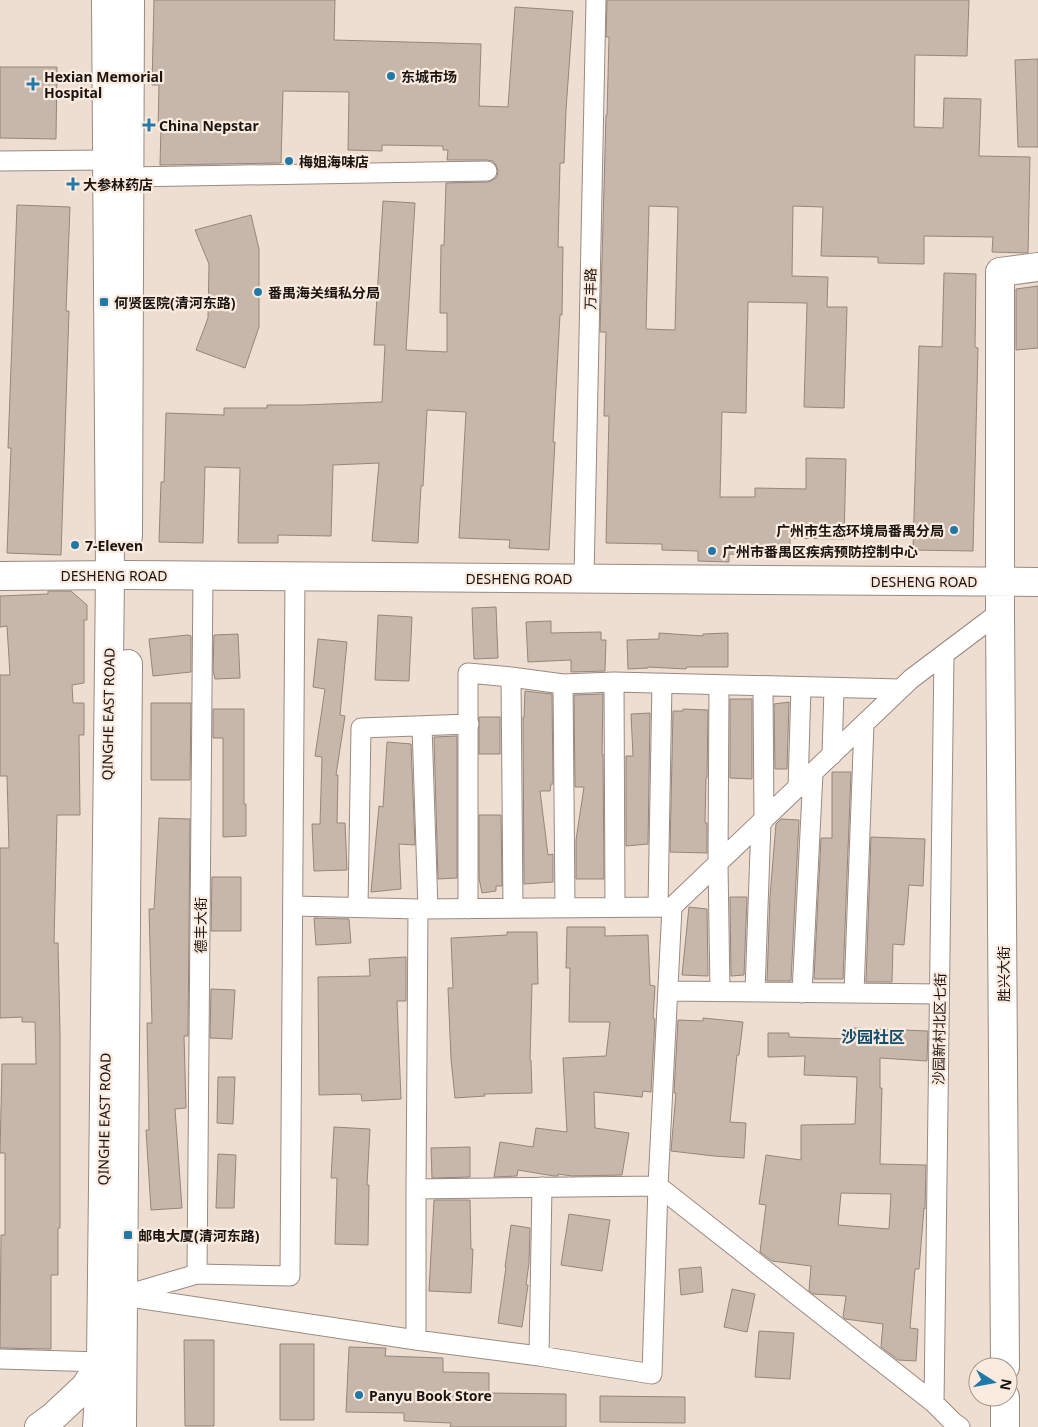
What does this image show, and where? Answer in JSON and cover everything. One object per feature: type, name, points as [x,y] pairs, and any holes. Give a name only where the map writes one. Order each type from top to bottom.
[{"type":"main road","name":"QINGHE EAST ROAD","points":[[106,0],[107,160],[119,575],[122,1427]]},
{"type":"main road","name":"QINGHE EAST ROAD","points":[[97,1427],[101,1362],[129,177],[130,0]]},
{"type":"main road","name":"胜兴大街","points":[[1005,1357],[1000,612],[1000,272],[1038,267]]},
{"type":"main road","name":"DESHENG ROAD","points":[[0,576],[203,575],[1038,582]]},
{"type":"main road","points":[[39,1427],[54,1416],[85,1387],[101,1362]]},
{"type":"main road","points":[[1005,1407],[1005,1427]]},
{"type":"street","name":"万丰路","points":[[584,578],[596,0]]},
{"type":"street","points":[[0,161],[107,160]]},
{"type":"street","points":[[129,177],[487,171]]},
{"type":"street","name":"德丰大街","points":[[197,1274],[203,575]]},
{"type":"street","points":[[123,1296],[197,1274],[290,1276],[295,576]]},
{"type":"street","points":[[293,906],[423,909],[665,907],[718,864],[900,689],[1000,612]]},
{"type":"street","name":"沙园新村北区七街","points":[[934,1403],[944,655]]},
{"type":"street","points":[[468,909],[468,673],[563,684],[614,682],[900,689]]},
{"type":"street","points":[[512,677],[513,908]]},
{"type":"street","points":[[614,682],[615,908]]},
{"type":"street","points":[[123,1296],[652,1374],[658,1186],[668,991],[662,683]]},
{"type":"street","points":[[563,684],[565,908]]},
{"type":"street","points":[[719,685],[718,864],[720,992]]},
{"type":"street","points":[[755,992],[763,821],[763,686]]},
{"type":"street","points":[[798,788],[801,687]]},
{"type":"street","points":[[832,755],[834,688]]},
{"type":"street","points":[[358,907],[362,728],[469,724]]},
{"type":"street","points":[[854,993],[864,724]]},
{"type":"street","points":[[416,1340],[416,1189],[423,909],[422,726]]},
{"type":"street","points":[[802,993],[813,773]]},
{"type":"street","points":[[668,991],[940,994]]},
{"type":"street","points":[[416,1189],[658,1186],[934,1403],[960,1427]]},
{"type":"street","points":[[539,1356],[542,1188]]},
{"type":"street","points":[[0,1359],[101,1362]]},
{"type":"building","points":[[154,0],[335,0],[334,40],[481,44],[479,106],[508,107],[515,7],[573,11],[564,163],[560,163],[558,247],[563,247],[562,315],[560,315],[549,550],[509,548],[510,540],[459,538],[466,412],[427,410],[418,543],[372,541],[379,463],[333,465],[331,536],[278,535],[278,543],[238,543],[240,468],[205,467],[203,543],[159,542],[161,482],[164,482],[166,413],[224,415],[224,408],[267,408],[267,405],[382,402],[385,345],[374,345],[383,201],[415,203],[406,350],[447,352],[447,313],[440,313],[441,245],[444,245],[446,183],[488,182],[497,177],[498,171],[493,161],[447,160],[448,150],[443,150],[443,146],[382,145],[382,151],[348,150],[349,92],[283,91],[281,163],[160,165],[161,128],[158,128],[159,85],[152,85]]},
{"type":"building","points":[[607,0],[969,0],[967,56],[915,55],[914,127],[943,128],[944,98],[981,99],[979,156],[1030,157],[1028,253],[992,252],[993,237],[924,236],[924,264],[878,263],[878,257],[821,256],[823,207],[793,206],[792,276],[828,277],[827,307],[847,307],[844,408],[804,407],[807,303],[748,302],[746,413],[722,412],[720,497],[755,497],[755,488],[806,489],[806,458],[846,459],[844,539],[790,538],[790,556],[729,554],[729,562],[698,561],[698,551],[662,550],[662,544],[606,543],[609,416],[604,416],[606,332],[600,332],[609,37],[606,37]],"holes":[[[649,206],[678,207],[675,330],[646,329]]]},
{"type":"building","points":[[1038,59],[1038,147],[1018,147],[1015,60]]},
{"type":"building","points":[[0,67],[57,67],[56,139],[0,138]]},
{"type":"building","points":[[17,205],[70,207],[66,311],[69,311],[61,555],[7,553],[11,448],[8,448]]},
{"type":"building","points":[[251,215],[259,249],[259,327],[245,368],[196,350],[208,318],[209,264],[195,230]]},
{"type":"building","points":[[944,273],[976,274],[975,347],[978,348],[973,551],[913,550],[919,346],[942,347]]},
{"type":"building","points":[[1038,286],[1038,348],[1016,350],[1016,289]]},
{"type":"building","points":[[48,591],[71,591],[87,605],[87,620],[84,620],[84,683],[72,685],[73,703],[84,703],[84,735],[79,735],[80,815],[57,815],[54,943],[58,943],[60,1032],[60,1228],[58,1228],[58,1275],[51,1275],[51,1349],[0,1348],[1,1235],[5,1235],[5,1153],[0,1153],[2,1064],[36,1064],[35,1022],[22,1022],[22,1017],[0,1018],[0,848],[9,848],[7,776],[0,776],[0,675],[10,675],[7,626],[0,627],[0,596],[48,594]]},
{"type":"building","points":[[496,607],[498,658],[474,659],[472,608]]},
{"type":"building","points":[[378,615],[412,617],[409,681],[375,680]]},
{"type":"building","points":[[551,621],[551,633],[601,632],[601,640],[606,640],[605,671],[571,672],[571,660],[528,662],[526,622]]},
{"type":"building","points":[[659,633],[703,636],[703,634],[728,633],[728,667],[687,667],[686,669],[648,667],[628,669],[627,640],[659,639]]},
{"type":"building","points":[[238,634],[240,678],[215,679],[213,670],[214,635]]},
{"type":"building","points":[[191,636],[191,672],[153,676],[149,639]]},
{"type":"building","points":[[318,639],[347,642],[340,715],[345,716],[336,775],[338,775],[337,823],[345,823],[347,870],[314,871],[312,824],[320,824],[322,757],[315,756],[325,689],[313,687]]},
{"type":"building","points":[[525,691],[552,694],[553,784],[551,784],[550,791],[540,791],[548,855],[553,854],[553,882],[524,884],[523,717]]},
{"type":"building","points":[[603,694],[604,879],[576,879],[576,840],[584,787],[575,787],[574,695]]},
{"type":"building","points":[[730,699],[752,699],[752,779],[730,778]]},
{"type":"building","points":[[789,702],[787,769],[775,769],[774,704]]},
{"type":"building","points":[[151,703],[191,703],[190,780],[151,780]]},
{"type":"building","points":[[213,709],[244,709],[246,836],[223,837],[223,738],[213,738]]},
{"type":"building","points":[[683,709],[708,710],[705,823],[707,823],[707,853],[670,852],[673,711],[683,711]]},
{"type":"building","points":[[650,713],[648,844],[626,846],[626,756],[633,756],[631,714]]},
{"type":"building","points":[[479,717],[500,717],[500,754],[479,754]]},
{"type":"building","points":[[457,736],[457,878],[438,879],[434,737]]},
{"type":"building","points":[[387,742],[411,744],[415,845],[399,844],[401,889],[371,892],[379,806],[383,807]]},
{"type":"building","points":[[832,772],[851,772],[843,979],[814,979],[821,838],[832,838]]},
{"type":"building","points":[[479,815],[501,815],[502,886],[496,886],[496,891],[482,893],[479,878]]},
{"type":"building","points":[[159,818],[190,819],[188,1036],[184,1036],[186,1108],[175,1109],[182,1208],[151,1210],[146,1130],[149,1130],[147,1023],[152,1023],[149,909],[154,909]]},
{"type":"building","points":[[781,819],[799,820],[791,981],[767,981],[770,896],[776,824]]},
{"type":"building","points":[[871,837],[925,839],[923,886],[909,885],[904,945],[893,944],[892,982],[866,982]]},
{"type":"building","points":[[212,877],[241,877],[241,931],[211,931]]},
{"type":"building","points":[[730,897],[747,897],[744,975],[731,976]]},
{"type":"building","points":[[689,907],[707,909],[708,976],[682,975]]},
{"type":"building","points":[[314,918],[349,919],[351,943],[316,945]]},
{"type":"building","points":[[567,927],[605,927],[605,936],[648,935],[650,985],[655,986],[651,1092],[643,1091],[642,1097],[594,1092],[595,1128],[629,1133],[622,1175],[572,1176],[558,1174],[558,1176],[554,1176],[518,1170],[517,1176],[494,1177],[500,1142],[533,1147],[536,1128],[567,1132],[563,1058],[606,1056],[610,1022],[569,1022],[570,968],[566,968]]},
{"type":"building","points":[[507,932],[537,932],[538,984],[532,984],[530,1060],[532,1093],[484,1094],[485,1096],[455,1098],[451,1059],[448,988],[453,988],[451,938],[507,935]]},
{"type":"building","points":[[406,957],[406,1001],[397,1001],[401,1099],[362,1101],[361,1094],[319,1095],[318,977],[370,976],[369,959]]},
{"type":"building","points":[[211,989],[235,990],[232,1039],[210,1038]]},
{"type":"building","points":[[703,1018],[743,1022],[739,1055],[737,1055],[730,1122],[746,1123],[744,1158],[671,1151],[676,1093],[674,1093],[678,1020],[703,1021]]},
{"type":"building","points":[[852,1028],[928,1031],[927,1061],[880,1058],[880,1088],[882,1088],[880,1164],[926,1165],[925,1209],[919,1269],[915,1269],[910,1328],[918,1329],[916,1361],[898,1360],[881,1347],[883,1324],[845,1319],[843,1317],[846,1296],[813,1294],[809,1291],[811,1266],[772,1261],[760,1252],[766,1205],[759,1204],[766,1155],[801,1160],[801,1125],[855,1124],[857,1077],[804,1075],[805,1056],[768,1057],[768,1033],[789,1033],[789,1037],[852,1039]],"holes":[[[841,1193],[891,1194],[889,1229],[838,1225]]]},
{"type":"building","points":[[218,1077],[235,1077],[233,1124],[217,1123]]},
{"type":"building","points":[[334,1127],[370,1129],[367,1185],[369,1185],[368,1245],[335,1244],[337,1178],[331,1178]]},
{"type":"building","points":[[470,1147],[470,1177],[432,1178],[431,1148]]},
{"type":"building","points":[[218,1154],[236,1155],[234,1208],[216,1208]]},
{"type":"building","points":[[434,1200],[470,1200],[471,1249],[473,1249],[471,1293],[429,1291]]},
{"type":"building","points":[[569,1214],[610,1220],[602,1271],[561,1265]]},
{"type":"building","points":[[511,1225],[530,1228],[526,1285],[528,1285],[522,1327],[498,1323]]},
{"type":"building","points":[[701,1267],[703,1292],[681,1295],[679,1269]]},
{"type":"building","points":[[732,1289],[755,1294],[747,1332],[724,1327]]},
{"type":"building","points":[[759,1331],[794,1333],[790,1379],[755,1377]]},
{"type":"building","points":[[184,1340],[214,1340],[214,1426],[185,1426]]},
{"type":"building","points":[[280,1344],[314,1344],[314,1420],[280,1420]]},
{"type":"building","points":[[349,1347],[386,1348],[385,1356],[443,1358],[443,1372],[489,1373],[489,1393],[566,1394],[566,1427],[450,1427],[451,1423],[404,1421],[404,1413],[346,1412]]},
{"type":"building","points":[[600,1396],[685,1397],[685,1423],[600,1422]]},
{"type":"place","name":"东城市场","points":[[391,76]]},
{"type":"place","name":"Hexian Memorial Hospital","points":[[33,84]]},
{"type":"place","name":"China Nepstar","points":[[149,125]]},
{"type":"place","name":"梅姐海味店","points":[[289,161]]},
{"type":"place","name":"大参林药店","points":[[73,184]]},
{"type":"place","name":"番禺海关缉私分局","points":[[258,292]]},
{"type":"place","name":"何贤医院(清河东路)","points":[[104,302]]},
{"type":"place","name":"广州市生态环境局番禺分局","points":[[954,530]]},
{"type":"place","name":"7-Eleven","points":[[75,545]]},
{"type":"place","name":"广州市番禺区疾病预防控制中心","points":[[712,551]]},
{"type":"place","name":"邮电大厦(清河东路)","points":[[128,1235]]},
{"type":"place","name":"Panyu Book Store","points":[[359,1395]]},
{"type":"district","name":"沙园社区","points":[[873,1037]]}]
